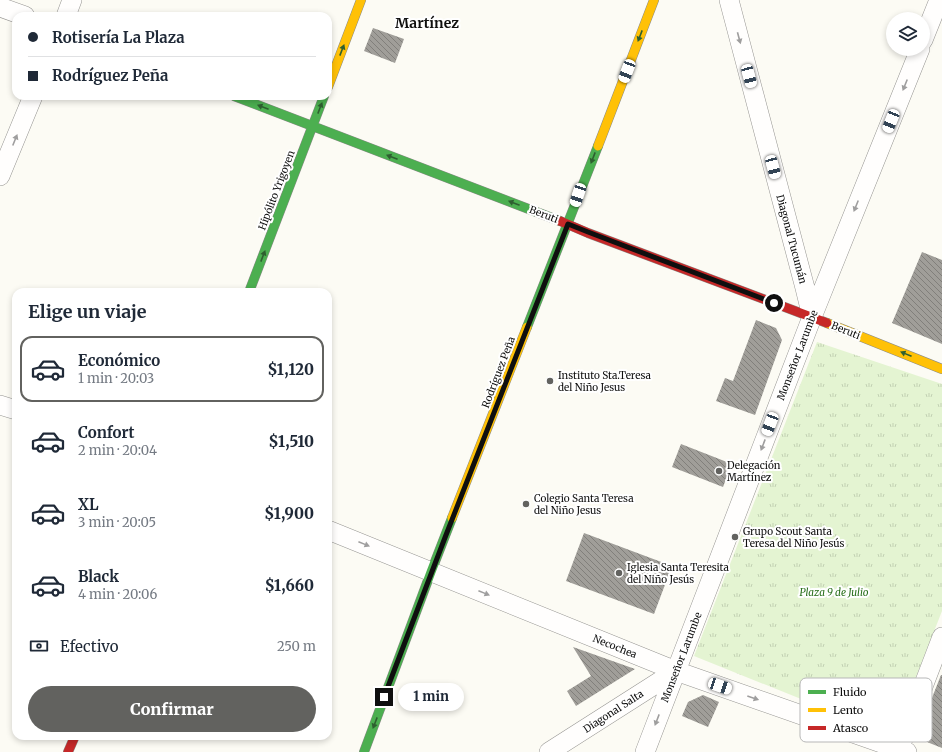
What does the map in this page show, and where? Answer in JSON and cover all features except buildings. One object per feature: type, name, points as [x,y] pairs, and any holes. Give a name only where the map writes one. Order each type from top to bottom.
[{"type":"street","points":[[68,12],[72,0]]},
{"type":"street","points":[[332,76],[361,0]]},
{"type":"street","name":"Rodríguez Peña","points":[[364,752],[431,572],[568,224],[654,0]]},
{"type":"street","name":"Diagonal Tucumán","points":[[729,0],[812,317]]},
{"type":"street","points":[[930,22],[939,0]]},
{"type":"street","points":[[0,6],[15,12]]},
{"type":"street","name":"Monseñor Larumbe","points":[[645,752],[812,317],[917,56]]},
{"type":"street","points":[[0,176],[31,100]]},
{"type":"street","name":"Beruti","points":[[245,100],[812,317],[942,369]]},
{"type":"street","name":"Hipólito Yrigoyen","points":[[251,288],[323,100]]},
{"type":"street","points":[[0,405],[12,409]]},
{"type":"street","name":"Necochea","points":[[332,532],[676,671],[800,715]]},
{"type":"street","points":[[927,678],[942,637]]},
{"type":"street","name":"Diagonal Salta","points":[[549,752],[676,671]]},
{"type":"street","points":[[68,752],[73,740]]},
{"type":"street","name":"Necochea","points":[[876,742],[901,751]]},
{"type":"green space","name":"Plaza 9 de Julio","points":[[817,342],[942,384],[942,611],[916,678],[800,678],[800,699],[694,656]]},
{"type":"traffic: fast","points":[[244,100],[560,221]]},
{"type":"traffic: fast","points":[[251,288],[322,100]]},
{"type":"traffic: fast","points":[[527,327],[598,146]]},
{"type":"traffic: fast","points":[[364,752],[452,518]]},
{"type":"traffic: slow","points":[[332,76],[361,0]]},
{"type":"traffic: slow","points":[[598,146],[654,0]]},
{"type":"traffic: slow","points":[[827,323],[942,369]]},
{"type":"traffic: slow","points":[[452,518],[527,327]]},
{"type":"traffic: jam","points":[[560,221],[588,233],[827,323]]},
{"type":"traffic: jam","points":[[68,752],[73,740]]},
{"type":"place","name":"Instituto Sta.Teresa del Niño Jesus","points":[[550,381]]},
{"type":"place","name":"Delegación Martínez","points":[[719,471]]},
{"type":"place","name":"Colegio Santa Teresa del Niño Jesus","points":[[526,504]]},
{"type":"place","name":"Grupo Scout Santa Teresa del Niño Jesús","points":[[735,537]]},
{"type":"place","name":"Iglesia Santa Teresita del Niño Jesús","points":[[619,573]]},
{"type":"district","name":"Martínez","points":[[427,23]]},
{"type":"route","points":[[384,697],[431,572],[568,224],[774,303]]}]
